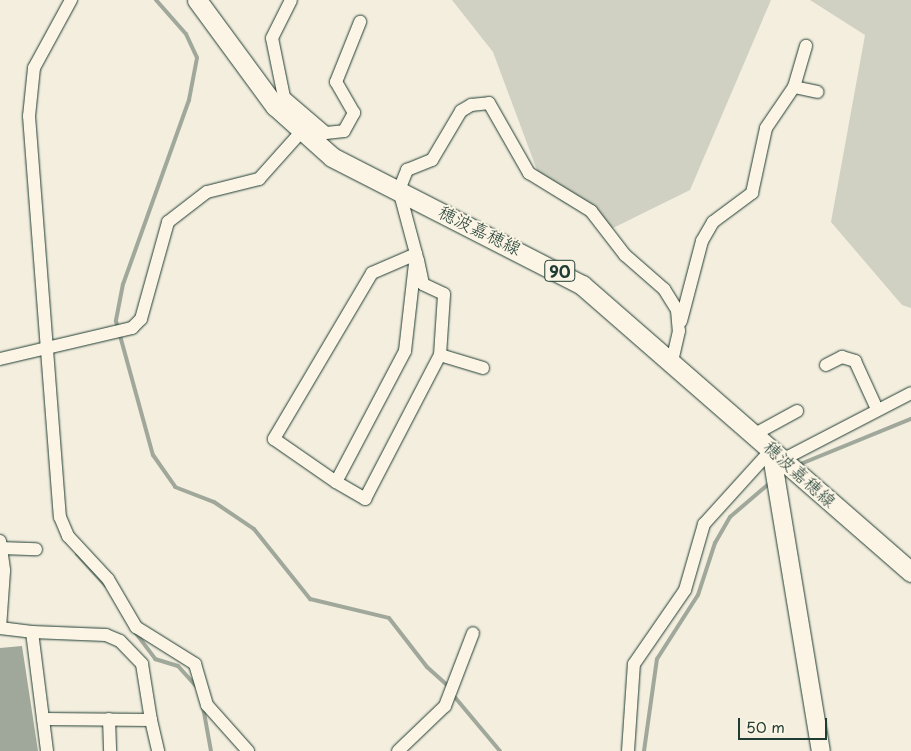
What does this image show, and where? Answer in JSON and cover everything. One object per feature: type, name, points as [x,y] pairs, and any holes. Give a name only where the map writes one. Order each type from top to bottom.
[{"type":"main road","name":"穂波嘉穂線","points":[[197,0],[280,102],[301,132],[332,157],[582,285],[911,572]]},
{"type":"street","points":[[71,0],[34,68],[30,91],[46,345],[60,517],[68,536],[108,579],[136,627],[195,664],[207,705],[248,751]]},
{"type":"street","points":[[291,0],[271,48],[280,102],[326,133],[344,131],[354,113],[336,82],[360,22]]},
{"type":"street","points":[[672,362],[702,241],[713,222],[752,193],[766,128],[794,87],[806,46]]},
{"type":"street","points":[[794,87],[817,92]]},
{"type":"street","points":[[416,254],[372,273],[274,439],[336,482],[365,499],[440,355],[444,294],[423,284],[416,254],[399,190],[407,170],[432,160],[461,111],[482,102],[489,104],[529,173],[591,211],[625,255],[664,289],[677,310],[679,331]]},
{"type":"street","points":[[0,359],[46,345],[132,328],[141,319],[168,222],[206,192],[259,179],[301,132]]},
{"type":"street","points":[[336,482],[406,351],[416,254]]},
{"type":"street","points":[[440,355],[483,368]]},
{"type":"street","points":[[826,365],[842,357],[855,361],[877,409]]},
{"type":"street","points":[[628,751],[631,681],[637,657],[685,590],[704,524],[776,455],[911,393]]},
{"type":"street","points":[[755,434],[797,411]]},
{"type":"street","points":[[776,455],[822,751]]},
{"type":"street","points":[[36,549],[0,545],[0,628],[32,632],[106,635],[120,641],[142,664],[158,751]]},
{"type":"street","points":[[32,632],[47,751]]},
{"type":"street","points":[[398,751],[445,706],[473,633]]},
{"type":"street","points":[[43,719],[151,720]]},
{"type":"street","points":[[109,719],[110,751]]},
{"type":"shaded area","points":[[452,0],[771,0],[690,190],[611,229],[561,201],[541,181],[493,52]]},
{"type":"shaded area","points":[[810,0],[911,0],[911,308],[902,305],[831,222],[865,35]]},
{"type":"shaded area","points":[[22,646],[38,751],[0,751],[0,648]]},
{"type":"waterway","points":[[156,0],[186,34],[197,58],[189,100],[123,284],[116,321],[153,455],[175,487],[214,502],[254,529],[310,599],[389,618],[427,667],[449,687]]},
{"type":"waterway","points":[[798,465],[911,419]]},
{"type":"waterway","points":[[644,751],[657,659],[698,595],[715,543],[730,517],[771,482]]},
{"type":"waterway","points":[[77,554],[106,586]]},
{"type":"waterway","points":[[135,632],[155,659],[178,666],[196,686]]},
{"type":"waterway","points":[[453,695],[500,751]]},
{"type":"waterway","points":[[203,707],[211,751]]}]
